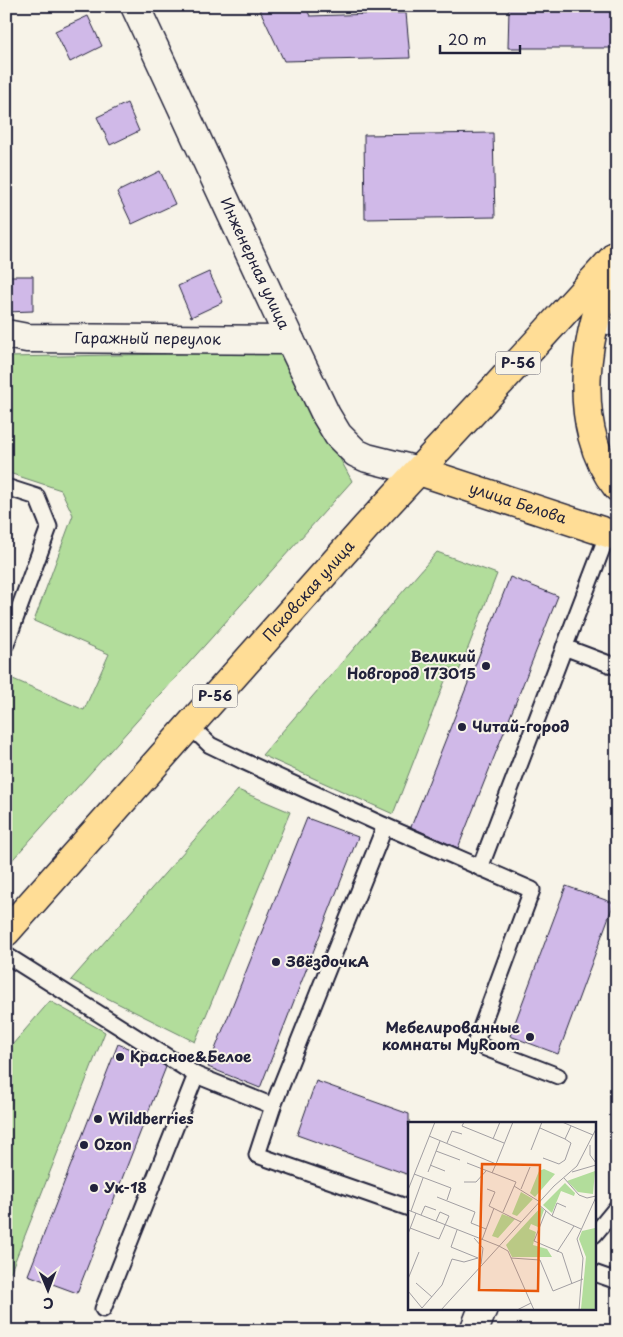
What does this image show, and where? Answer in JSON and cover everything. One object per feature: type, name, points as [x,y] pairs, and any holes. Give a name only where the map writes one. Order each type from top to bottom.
[{"type":"main road","name":"Псковская улица","points":[[9,925],[366,527],[617,254]]},
{"type":"main road","points":[[617,264],[610,276],[606,325],[588,360],[585,389],[587,412],[595,447],[611,480],[617,487]]},
{"type":"main road","name":"улица Белова","points":[[419,471],[612,534]]},
{"type":"street","name":"Инженерная улица","points":[[135,6],[290,340],[338,435],[347,446],[367,458],[419,471]]},
{"type":"street","name":"Гаражный переулок","points":[[6,334],[27,338],[290,340]]},
{"type":"street","points":[[474,1331],[482,1310]]},
{"type":"lane","points":[[6,487],[37,497],[49,526],[6,644]]},
{"type":"lane","points":[[480,868],[564,647],[612,534]]},
{"type":"lane","points":[[564,647],[617,667]]},
{"type":"lane","points":[[189,725],[210,745],[385,826],[532,890],[475,1044],[558,1076]]},
{"type":"lane","points":[[385,826],[273,1106],[257,1155],[408,1208]]},
{"type":"lane","points":[[6,955],[196,1075],[273,1106]]},
{"type":"lane","points":[[103,1309],[196,1075]]},
{"type":"lane","points":[[596,1233],[617,1207]]},
{"type":"lane","points":[[596,1274],[617,1281]]},
{"type":"green space","points":[[283,352],[352,481],[6,867],[6,697],[13,679],[84,710],[109,654],[34,621],[73,515],[61,490],[6,472],[6,357]]},
{"type":"green space","points":[[437,552],[497,574],[459,671],[450,668],[393,814],[262,755]]},
{"type":"green space","points":[[238,790],[290,812],[195,1042],[71,980]]},
{"type":"green space","points":[[50,1001],[105,1032],[11,1271],[6,1273],[6,1052]]},
{"type":"building","points":[[258,6],[305,6],[310,16],[406,13],[410,58],[284,61]]},
{"type":"building","points":[[599,6],[617,6],[617,48],[508,48],[509,9],[596,10]]},
{"type":"building","points":[[88,16],[102,46],[70,62],[55,31]]},
{"type":"building","points":[[127,103],[139,131],[110,145],[97,117]]},
{"type":"building","points":[[493,133],[495,217],[365,219],[364,135]]},
{"type":"building","points":[[160,171],[175,204],[132,224],[117,192]]},
{"type":"building","points":[[209,272],[223,302],[191,317],[178,286]]},
{"type":"building","points":[[6,276],[33,276],[33,311],[6,312]]},
{"type":"building","points":[[510,577],[558,596],[458,848],[411,827]]},
{"type":"building","points":[[307,818],[358,837],[260,1088],[208,1067]]},
{"type":"building","points":[[566,886],[614,903],[558,1054],[510,1036]]},
{"type":"building","points":[[118,1044],[152,1058],[166,1067],[77,1293],[28,1275]]},
{"type":"building","points":[[316,1081],[409,1114],[408,1175],[297,1135]]},
{"type":"place","name":"Великий Новгород 173015","points":[[486,666]]},
{"type":"place","name":"Читай-город","points":[[462,727]]},
{"type":"place","name":"ЗвёздочкА","points":[[276,962]]},
{"type":"place","name":"Мебелированные комнаты MyRoom","points":[[530,1037]]},
{"type":"place","name":"Красное&Белое","points":[[120,1057]]},
{"type":"place","name":"Wildberries","points":[[98,1119]]},
{"type":"place","name":"Ozon","points":[[84,1145]]},
{"type":"place","name":"Ук-18","points":[[94,1188]]}]
